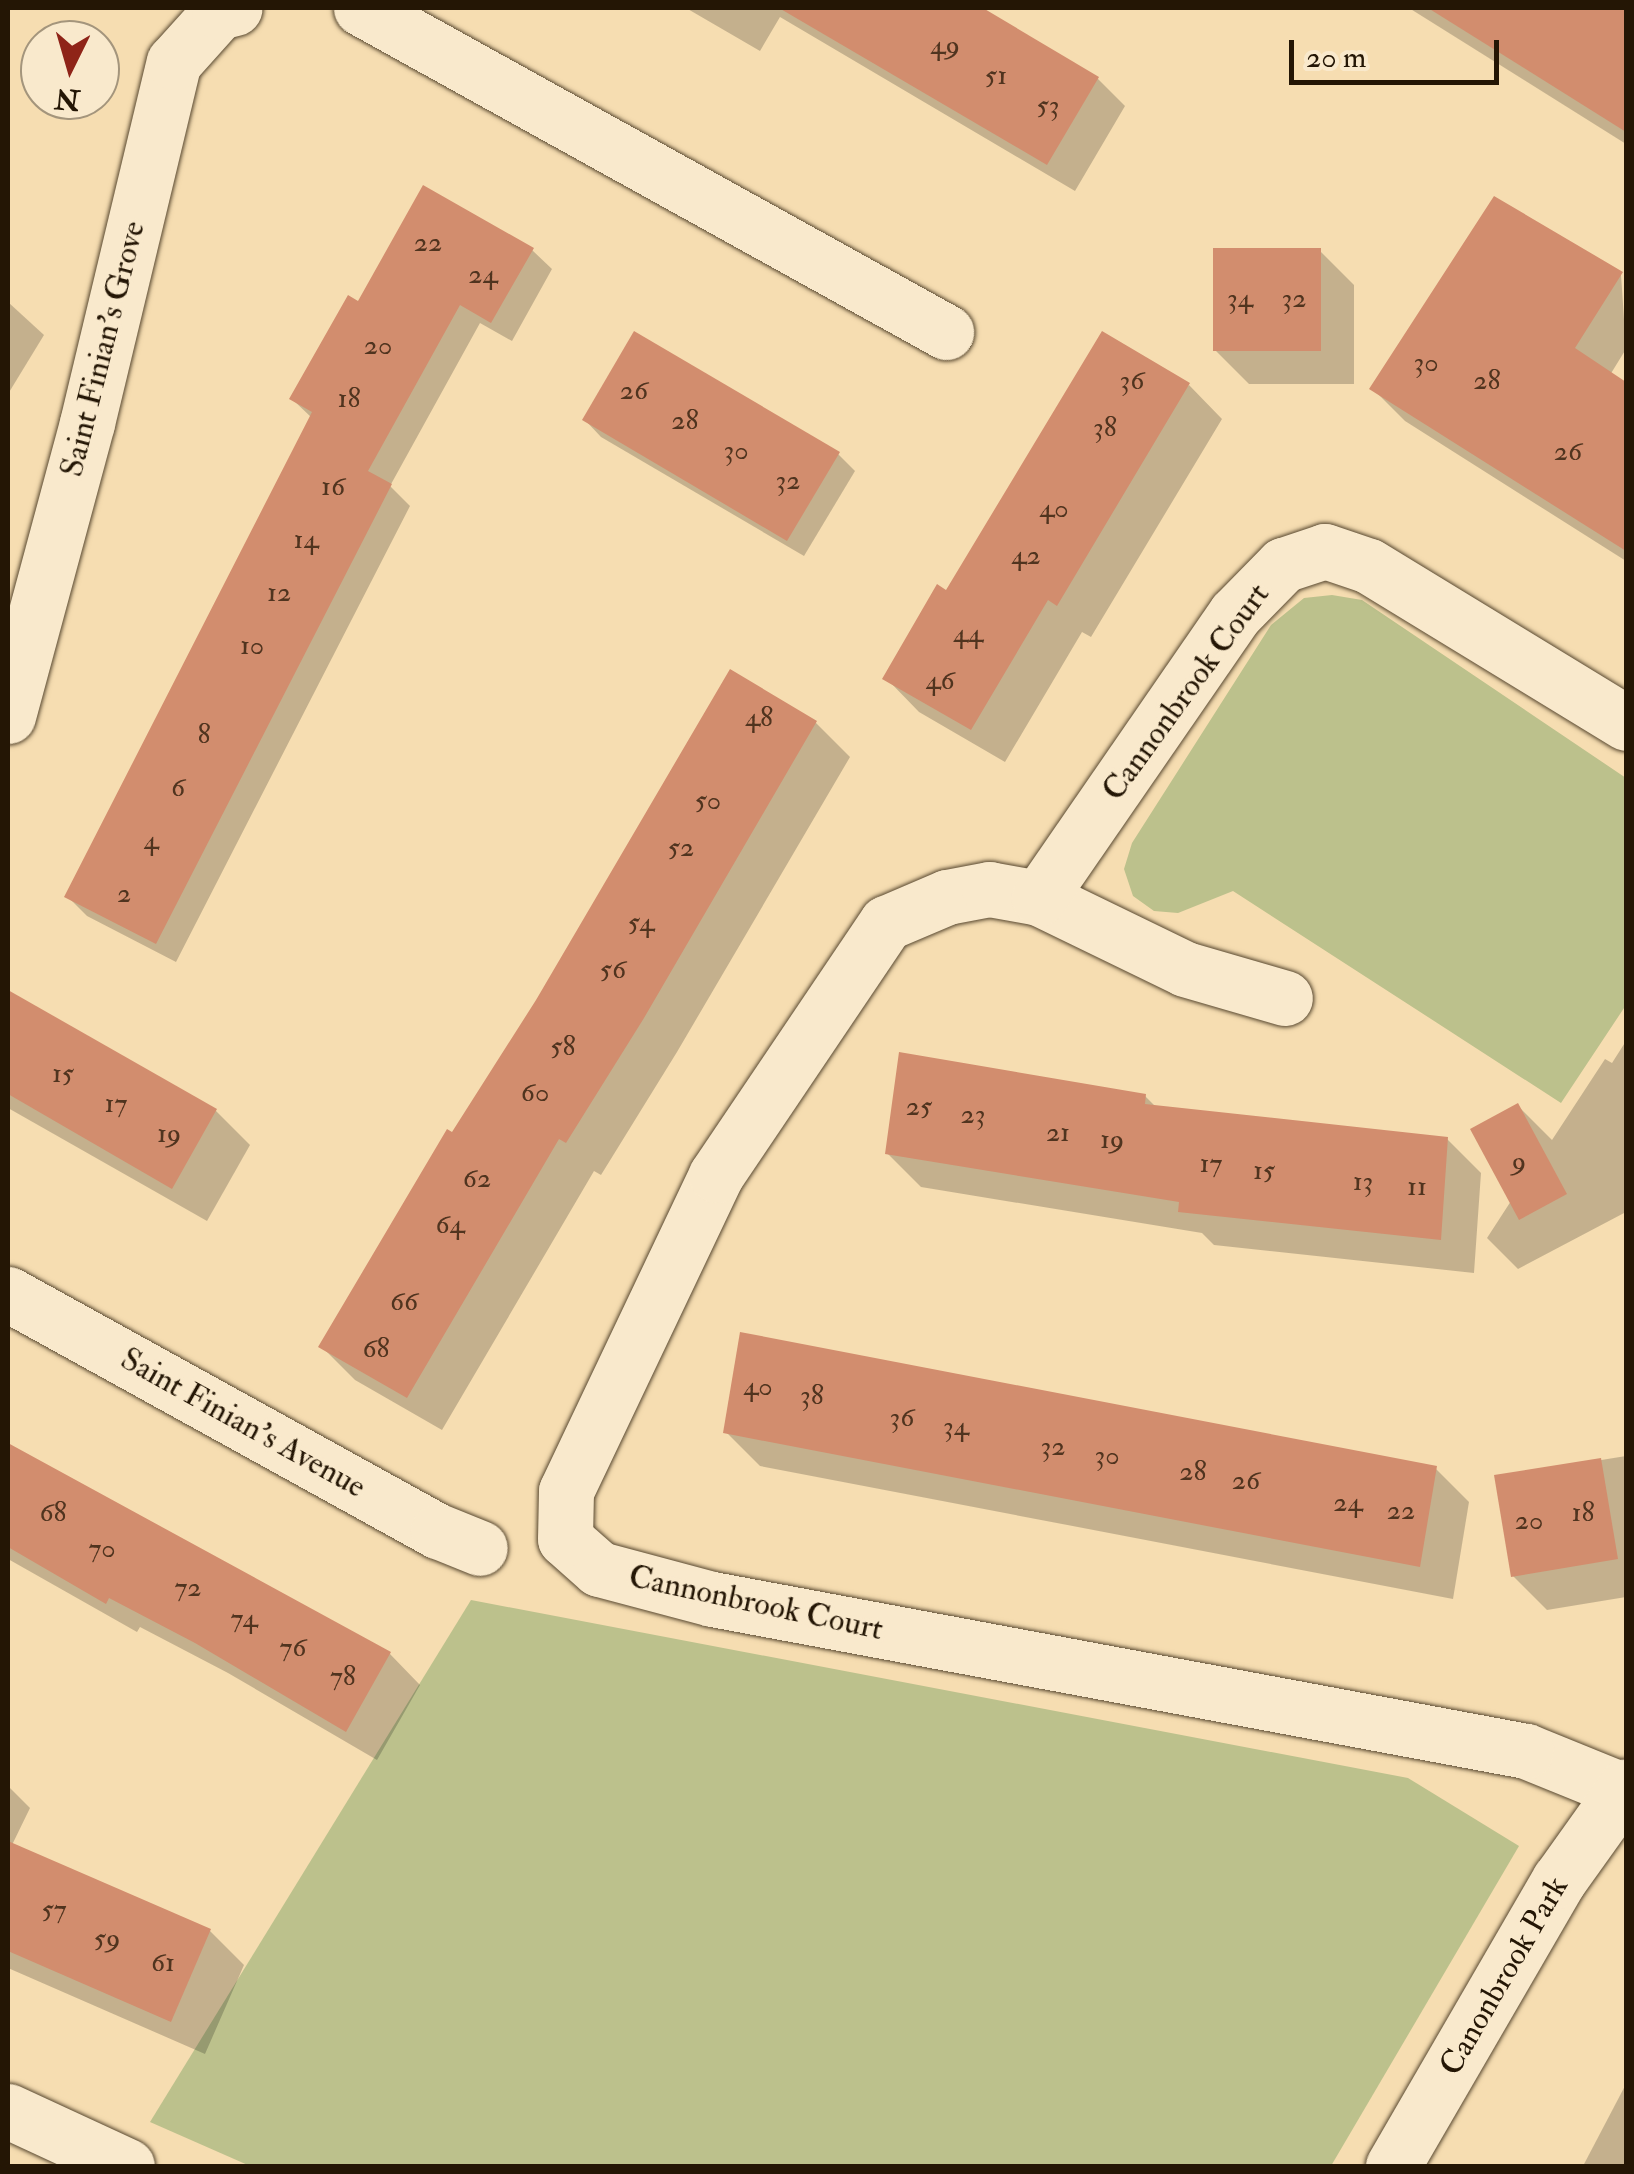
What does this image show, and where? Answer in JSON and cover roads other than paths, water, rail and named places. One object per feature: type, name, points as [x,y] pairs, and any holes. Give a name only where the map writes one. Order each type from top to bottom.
[{"type":"street","name":"Saint Finian's Grove","points":[[8,716],[87,423],[174,62],[219,12],[235,8]]},
{"type":"street","points":[[361,8],[946,332]]},
{"type":"street","name":"Cannonbrook Court","points":[[1040,898],[1235,614],[1283,565],[1325,551],[1370,566],[1626,723]]},
{"type":"street","name":"Cannonbrook Court","points":[[1285,998],[1185,969],[1040,898],[989,889],[947,898],[886,923],[716,1175],[566,1491],[566,1539],[574,1553],[599,1569],[712,1599],[1526,1752],[1624,1789]]},
{"type":"street","name":"Saint Finian's Avenue","points":[[8,1294],[438,1532],[480,1548]]},
{"type":"street","name":"Canonbrook Park","points":[[1394,2166],[1559,1880],[1624,1789]]},
{"type":"street","points":[[8,2110],[127,2166]]}]
